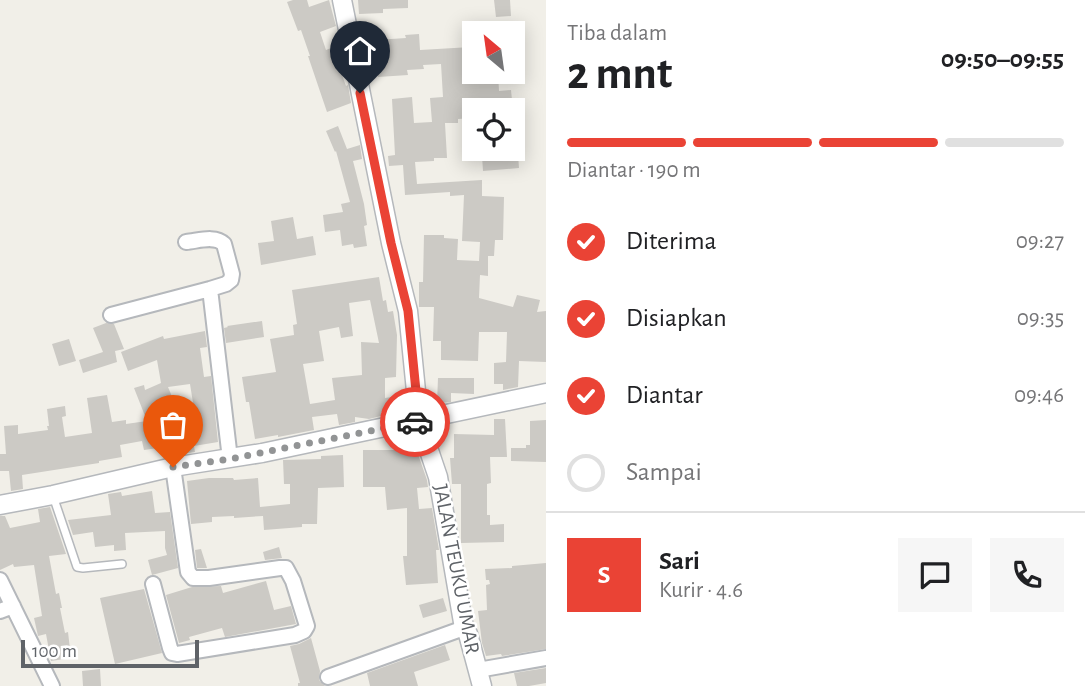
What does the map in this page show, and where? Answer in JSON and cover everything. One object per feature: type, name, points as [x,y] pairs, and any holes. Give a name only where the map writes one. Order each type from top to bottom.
[{"type":"street","name":"JALAN TEUKU UMAR","points":[[342,0],[391,243],[408,311],[419,421],[438,477],[464,628],[480,678]]},
{"type":"street","points":[[111,315],[210,289],[231,280],[232,274],[221,240],[186,242]]},
{"type":"street","points":[[210,289],[230,459]]},
{"type":"street","points":[[0,505],[173,467],[230,459],[546,393]]},
{"type":"street","points":[[153,584],[172,653],[295,635],[304,631],[307,626],[291,575],[286,568],[193,578],[188,572],[173,467]]},
{"type":"street","points":[[1,585],[7,609],[51,686]]},
{"type":"street","points":[[328,677],[464,628]]},
{"type":"street","points":[[480,678],[546,658]]},
{"type":"lane","points":[[53,495],[77,567],[122,564]]},
{"type":"building","points":[[307,0],[309,7],[329,0],[336,26],[320,32],[326,50],[339,45],[342,59],[337,61],[346,86],[348,85],[351,103],[327,112],[301,30],[298,31],[287,2]]},
{"type":"building","points":[[358,0],[408,0],[408,8],[359,14]]},
{"type":"building","points":[[494,0],[510,0],[511,16],[496,17]]},
{"type":"building","points":[[419,34],[420,50],[462,48],[462,84],[499,84],[499,91],[511,90],[512,98],[462,98],[462,119],[458,119],[458,123],[445,123],[447,158],[415,162],[417,184],[482,180],[482,196],[504,197],[503,240],[495,240],[494,256],[488,256],[488,276],[480,275],[479,298],[513,307],[517,295],[540,300],[537,312],[546,311],[546,362],[519,361],[518,387],[503,390],[503,384],[494,384],[494,363],[506,362],[507,332],[479,332],[478,361],[441,360],[441,341],[433,341],[434,307],[419,307],[419,282],[423,282],[424,235],[444,235],[444,238],[458,239],[457,260],[479,261],[480,242],[462,241],[464,195],[450,196],[450,192],[405,195],[403,165],[389,166],[388,156],[395,155],[392,99],[412,97],[414,123],[432,122],[430,98],[443,97],[441,64],[423,65],[424,69],[407,70],[408,75],[378,77],[376,40],[406,38],[405,35]]},
{"type":"building","points":[[338,126],[347,149],[360,145],[362,159],[353,161],[364,204],[367,246],[342,246],[340,230],[325,232],[323,215],[343,212],[341,204],[350,202],[336,151],[326,131]]},
{"type":"building","points":[[482,161],[518,161],[519,168],[483,171]]},
{"type":"building","points":[[293,217],[297,239],[313,236],[316,255],[261,265],[258,243],[274,241],[271,221]]},
{"type":"building","points":[[379,277],[383,301],[386,300],[388,312],[393,311],[397,335],[396,377],[385,378],[385,398],[405,395],[406,408],[381,412],[381,416],[369,419],[355,417],[355,422],[339,425],[337,414],[312,417],[314,430],[255,439],[242,377],[276,372],[270,339],[294,335],[293,325],[297,324],[292,290]],"holes":[[[370,300],[379,343],[361,342],[362,375],[332,378],[335,400],[310,404],[303,364],[324,361],[319,331],[339,327],[341,338],[353,336],[349,303]]]},
{"type":"building","points":[[262,321],[264,337],[226,343],[224,328],[227,326]]},
{"type":"building","points":[[106,323],[114,324],[124,349],[115,351],[117,362],[83,373],[79,360],[103,352],[93,328]]},
{"type":"building","points":[[205,331],[207,347],[200,348],[204,377],[211,376],[218,442],[194,446],[195,452],[182,454],[180,442],[144,450],[142,441],[120,445],[122,457],[22,475],[23,489],[11,491],[9,471],[0,471],[0,454],[6,454],[4,426],[18,425],[18,434],[48,430],[47,409],[65,406],[66,416],[62,417],[65,437],[92,433],[87,398],[107,395],[112,422],[126,420],[126,424],[147,421],[134,388],[144,385],[145,390],[161,383],[157,360],[128,371],[121,352],[163,336],[164,339]],"holes":[[[190,384],[194,409],[178,411],[168,387]]]},
{"type":"building","points":[[69,339],[76,361],[59,366],[52,344]]},
{"type":"building","points":[[438,378],[474,378],[474,394],[451,393],[451,402],[437,403]]},
{"type":"building","points":[[494,419],[505,419],[507,457],[490,457],[491,483],[487,484],[487,515],[490,515],[490,525],[504,524],[504,542],[461,543],[461,484],[452,484],[450,458],[454,458],[454,434],[494,435]]},
{"type":"building","points":[[546,420],[546,462],[511,461],[511,448],[526,448],[526,445],[530,445],[530,421]]},
{"type":"building","points":[[408,437],[412,437],[427,480],[428,487],[417,488],[419,509],[432,508],[439,550],[436,550],[438,583],[406,585],[403,556],[407,556],[407,508],[387,510],[385,487],[363,487],[363,450],[409,450]]},
{"type":"building","points":[[343,455],[344,487],[318,488],[317,524],[264,530],[263,516],[234,516],[212,517],[212,522],[191,524],[187,481],[258,478],[260,507],[290,504],[290,484],[284,484],[283,460],[321,459],[321,456]]},
{"type":"building","points":[[152,491],[155,513],[170,512],[178,568],[152,575],[148,560],[167,555],[165,531],[125,533],[126,550],[114,551],[114,545],[95,547],[93,532],[73,535],[68,520],[111,515],[108,494],[121,492],[122,496]]},
{"type":"building","points":[[50,507],[66,554],[49,556],[56,594],[59,593],[65,633],[68,632],[71,658],[51,661],[46,634],[38,636],[34,618],[42,616],[34,565],[14,567],[13,564],[0,570],[0,516],[5,516],[10,528],[40,522],[38,509]]},
{"type":"building","points":[[279,547],[282,558],[265,560],[263,552]]},
{"type":"building","points":[[201,549],[207,568],[197,568],[195,550]]},
{"type":"building","points":[[546,563],[546,649],[486,656],[478,611],[487,610],[486,585],[490,584],[489,580],[486,580],[485,569]]},
{"type":"building","points":[[266,581],[274,610],[291,606],[296,624],[225,637],[222,628],[189,637],[190,640],[179,643],[166,595],[192,587],[221,586],[223,593]]},
{"type":"building","points":[[144,589],[162,653],[115,664],[100,598]]},
{"type":"building","points":[[443,598],[447,611],[423,618],[419,605]]},
{"type":"building","points":[[311,638],[320,671],[319,680],[325,686],[298,686],[300,683],[290,646]]},
{"type":"building","points":[[445,645],[450,660],[414,672],[418,686],[370,686],[367,673]]},
{"type":"building","points":[[546,668],[546,683],[517,686],[514,673]]},
{"type":"building","points":[[100,669],[101,686],[83,686],[82,671]]},
{"type":"way so far","points":[[173,467],[230,459],[415,422]]},
{"type":"route","points":[[360,93],[408,311],[419,421],[415,422]]}]
